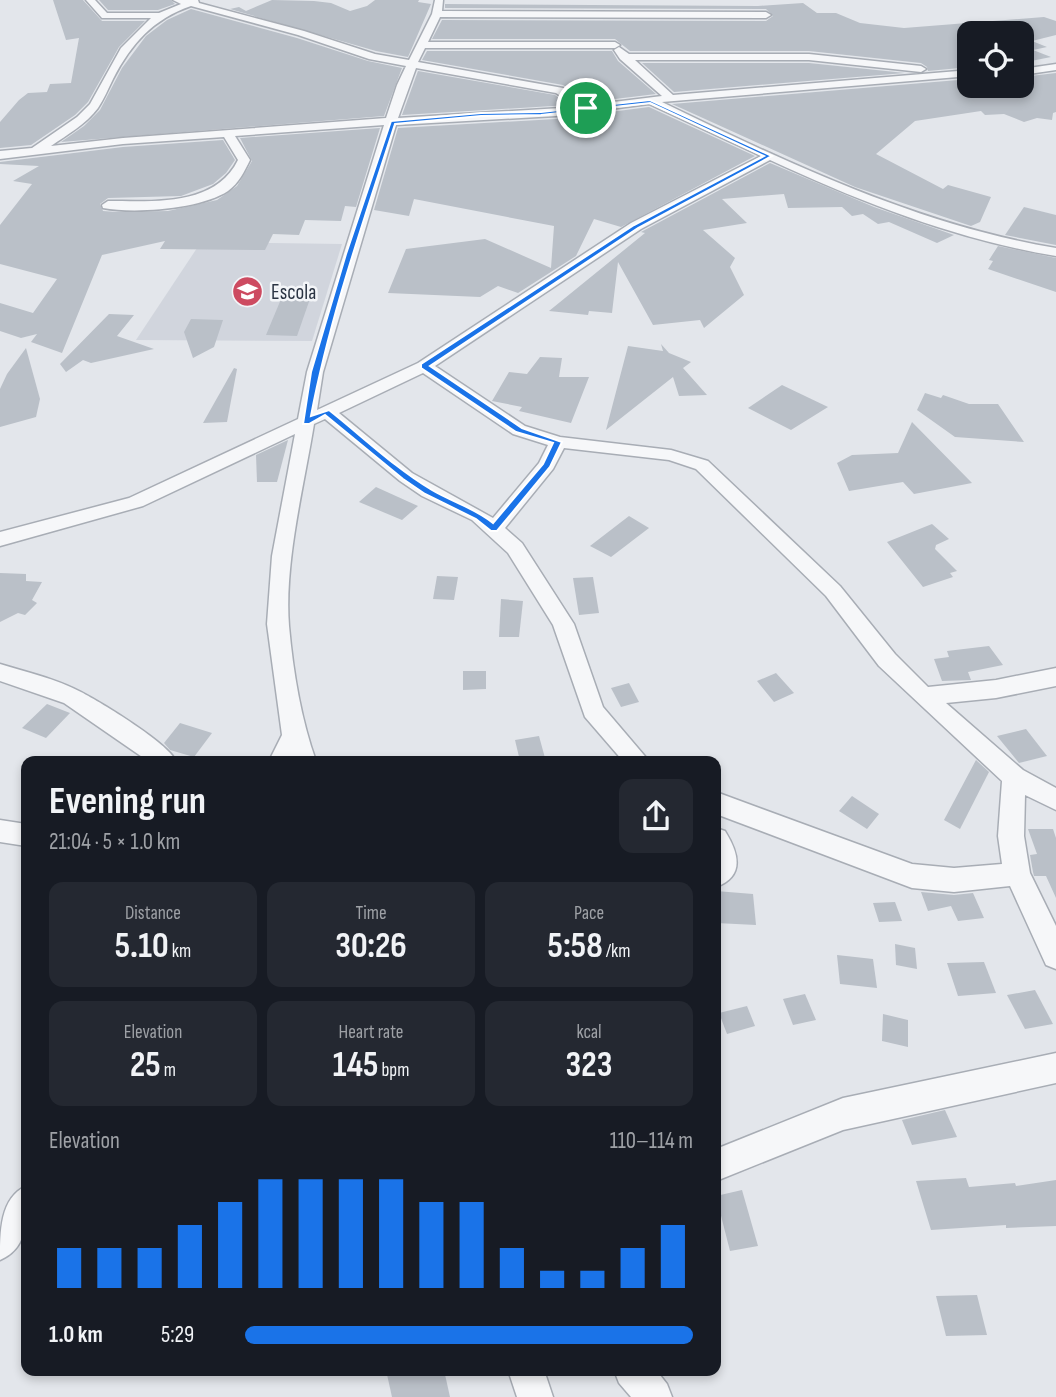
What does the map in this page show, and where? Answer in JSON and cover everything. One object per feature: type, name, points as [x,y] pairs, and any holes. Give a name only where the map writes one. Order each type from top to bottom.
[{"type":"street","points":[[90,0],[105,16],[157,15],[197,1]]},
{"type":"street","points":[[177,0],[197,1],[373,57],[559,90],[586,108]]},
{"type":"street","points":[[604,3],[604,15],[612,39],[624,57],[670,99]]},
{"type":"street","points":[[34,152],[82,118],[93,106],[127,44],[157,15]]},
{"type":"street","points":[[302,756],[294,736],[278,625],[282,556],[315,372],[393,122],[402,85],[437,18],[766,15]]},
{"type":"street","points":[[421,45],[612,39],[749,45]]},
{"type":"street","points":[[624,57],[810,57],[862,60],[952,73]]},
{"type":"street","points":[[1034,71],[1056,67]]},
{"type":"street","points":[[0,155],[123,141],[481,115],[541,114],[670,99],[870,83],[957,73]]},
{"type":"street","points":[[1034,75],[1056,78]]},
{"type":"street","points":[[650,101],[769,156],[923,219],[980,236],[1056,252]]},
{"type":"street","points":[[108,205],[184,202],[214,194],[231,184],[242,172],[244,160],[228,135]]},
{"type":"street","points":[[0,539],[136,502],[424,366],[636,226],[769,156]]},
{"type":"street","points":[[424,366],[519,430],[558,442],[671,455],[702,465],[833,591],[887,660],[923,696],[1014,777],[1056,800]]},
{"type":"street","points":[[326,411],[406,477],[429,492],[479,516],[515,548],[564,624],[593,712],[633,756]]},
{"type":"street","points":[[494,529],[547,465],[558,442]]},
{"type":"street","points":[[0,672],[72,697],[158,756]]},
{"type":"street","points":[[923,696],[996,689],[1056,677]]},
{"type":"street","points":[[284,756],[294,736]]},
{"type":"street","points":[[1014,777],[1011,836],[1017,874],[1056,956]]},
{"type":"street","points":[[721,805],[912,876],[954,880],[1017,874]]},
{"type":"street","points":[[0,831],[21,834]]},
{"type":"street","points":[[721,847],[724,852],[721,871]]},
{"type":"street","points":[[721,1163],[843,1114],[1056,1068]]},
{"type":"street","points":[[528,1376],[534,1397]]},
{"type":"street","points":[[637,1376],[654,1397]]},
{"type":"shaded area","name":"Escola","points":[[201,242],[342,244],[312,341],[136,340]]},
{"type":"building","points":[[53,0],[83,0],[102,21],[145,21],[119,47],[88,102],[75,115],[31,145],[0,148],[0,122],[19,100],[28,93],[47,92],[50,84],[71,83],[79,38],[66,40]]},
{"type":"building","points":[[99,0],[171,0],[175,4],[158,10],[108,10]]},
{"type":"building","points":[[272,0],[331,3],[350,11],[367,6],[375,0],[419,0],[418,2],[431,4],[408,57],[376,51],[230,9],[239,7],[246,11]]},
{"type":"building","points":[[803,3],[817,13],[836,13],[860,23],[904,28],[957,24],[957,68],[928,71],[921,63],[809,51],[630,51],[615,39],[432,39],[442,20],[766,21],[773,16],[766,9],[445,8],[445,4],[758,6]]},
{"type":"building","points":[[191,9],[368,61],[402,68],[384,116],[61,142],[84,126],[100,110],[122,68],[146,36],[167,20]]},
{"type":"building","points":[[1044,17],[1056,21],[1056,35],[1034,40],[1034,21],[993,21]]},
{"type":"building","points":[[1034,42],[1047,47],[1034,50]]},
{"type":"building","points":[[1034,50],[1051,57],[1034,60]]},
{"type":"building","points":[[427,51],[612,51],[618,61],[656,94],[590,102],[563,85],[422,60]]},
{"type":"building","points":[[642,63],[809,63],[905,73],[674,92]]},
{"type":"building","points":[[418,71],[555,95],[569,105],[402,115]]},
{"type":"building","points":[[1056,73],[1056,112],[1053,113],[1052,120],[1037,118],[1024,122],[1004,114],[985,115],[981,111],[915,121],[876,154],[943,189],[948,185],[991,197],[980,222],[971,226],[855,187],[672,104],[957,80],[957,98],[1034,98],[1034,76]]},
{"type":"building","points":[[649,107],[755,156],[621,227],[594,219],[576,256],[518,293],[498,286],[480,297],[388,293],[406,249],[485,239],[551,268],[554,226],[414,199],[409,216],[374,210],[398,128],[556,119]]},
{"type":"building","points":[[380,128],[356,207],[345,206],[341,221],[305,220],[299,235],[273,234],[265,250],[160,249],[165,241],[102,255],[62,353],[31,342],[37,334],[21,338],[0,331],[0,303],[33,313],[57,279],[0,264],[0,225],[32,184],[13,181],[39,166],[0,162],[123,147],[223,140],[235,160],[226,173],[213,184],[181,196],[108,198],[100,204],[103,211],[168,211],[217,200],[237,186],[252,161],[240,138]]},
{"type":"building","points":[[770,163],[874,207],[954,235],[937,243],[889,222],[878,224],[863,214],[852,216],[842,207],[788,208],[784,194],[722,199],[747,223],[703,230],[735,258],[730,267],[744,295],[704,328],[700,320],[653,325],[618,262],[612,313],[589,311],[588,315],[549,311],[645,233],[641,232]]},
{"type":"building","points":[[1024,207],[1056,215],[1056,245],[1005,235]]},
{"type":"building","points":[[998,246],[1056,258],[1056,292],[988,269],[993,261],[989,260]]},
{"type":"building","points":[[284,292],[312,293],[297,336],[266,335]]},
{"type":"building","points":[[109,314],[134,315],[117,336],[154,349],[91,363],[83,360],[66,372],[60,364]]},
{"type":"building","points":[[191,319],[223,320],[214,347],[193,358],[184,332]]},
{"type":"building","points":[[661,344],[669,353],[691,362],[683,368],[707,395],[679,396],[673,377],[606,430],[628,346],[663,351]]},
{"type":"building","points":[[26,348],[40,399],[36,417],[0,427],[0,389],[7,374]]},
{"type":"building","points":[[540,357],[562,358],[559,377],[589,377],[571,423],[519,411],[522,407],[492,401],[509,372],[527,374]]},
{"type":"building","points":[[234,368],[237,369],[227,422],[203,423]]},
{"type":"building","points":[[782,385],[828,407],[791,430],[748,408]]},
{"type":"building","points":[[925,393],[941,398],[943,395],[969,404],[998,404],[1024,442],[955,437],[917,410]]},
{"type":"building","points":[[912,422],[972,483],[914,494],[903,482],[849,491],[837,463],[852,455],[898,453]]},
{"type":"building","points":[[288,440],[277,482],[257,482],[256,455]]},
{"type":"building","points":[[376,487],[418,506],[402,520],[359,502]]},
{"type":"building","points":[[629,516],[649,528],[611,557],[590,546]]},
{"type":"building","points":[[932,524],[949,539],[936,545],[935,549],[957,571],[950,573],[953,577],[923,587],[887,542]]},
{"type":"building","points":[[0,573],[26,574],[26,581],[42,582],[32,600],[37,603],[25,615],[18,613],[0,622]]},
{"type":"building","points":[[437,576],[458,577],[454,600],[433,599]]},
{"type":"building","points":[[593,577],[599,613],[579,615],[573,578]]},
{"type":"building","points":[[501,599],[523,601],[519,637],[499,637]]},
{"type":"building","points":[[989,646],[1003,665],[968,672],[971,680],[942,681],[934,659],[949,657],[947,651]]},
{"type":"building","points":[[463,671],[486,671],[486,689],[463,690]]},
{"type":"building","points":[[776,673],[794,693],[774,702],[757,681]]},
{"type":"building","points":[[629,683],[639,702],[621,707],[611,688]]},
{"type":"building","points":[[47,704],[70,713],[46,738],[22,728]]},
{"type":"building","points":[[180,723],[212,733],[195,756],[170,750],[164,743]]},
{"type":"building","points":[[1026,729],[1047,756],[1019,763],[997,736]]},
{"type":"building","points":[[539,736],[544,756],[519,756],[515,740]]},
{"type":"building","points":[[976,760],[989,772],[960,829],[944,820]]},
{"type":"building","points":[[852,796],[879,814],[867,829],[839,811]]},
{"type":"building","points":[[1028,829],[1053,829],[1056,838],[1056,898],[1046,876],[1034,876],[1030,855],[1037,854]]},
{"type":"building","points":[[721,891],[753,894],[756,925],[721,923]]},
{"type":"building","points":[[921,892],[954,895],[973,893],[984,918],[958,921],[951,906],[928,911]]},
{"type":"building","points":[[895,902],[902,921],[879,922],[873,903]]},
{"type":"building","points":[[895,944],[915,948],[917,969],[896,965]]},
{"type":"building","points":[[837,955],[873,959],[877,988],[840,984]]},
{"type":"building","points":[[984,962],[996,993],[958,996],[947,963]]},
{"type":"building","points":[[1035,990],[1053,1024],[1025,1029],[1007,995]]},
{"type":"building","points":[[805,994],[816,1020],[793,1025],[783,999]]},
{"type":"building","points":[[747,1006],[755,1026],[727,1034],[721,1012]]},
{"type":"building","points":[[883,1014],[908,1020],[908,1047],[882,1041]]},
{"type":"building","points":[[945,1110],[957,1137],[912,1145],[902,1120]]},
{"type":"building","points":[[966,1178],[969,1187],[1015,1183],[1016,1186],[1056,1180],[1056,1226],[1006,1228],[1006,1225],[931,1230],[916,1181]]},
{"type":"building","points":[[742,1190],[758,1246],[730,1251],[721,1216],[721,1195]]},
{"type":"building","points":[[977,1295],[987,1335],[946,1336],[936,1296]]},
{"type":"building","points":[[387,1376],[445,1376],[450,1397],[392,1397]]},
{"type":"place","name":"Escola","points":[[248,292]]},
{"type":"route","points":[[650,101],[769,156],[636,226],[424,366],[519,430],[558,442],[547,465],[494,529],[479,516],[429,492],[406,477],[326,411],[306,422],[315,372],[349,254],[393,122],[481,115],[556,113],[586,108],[650,101]]}]
